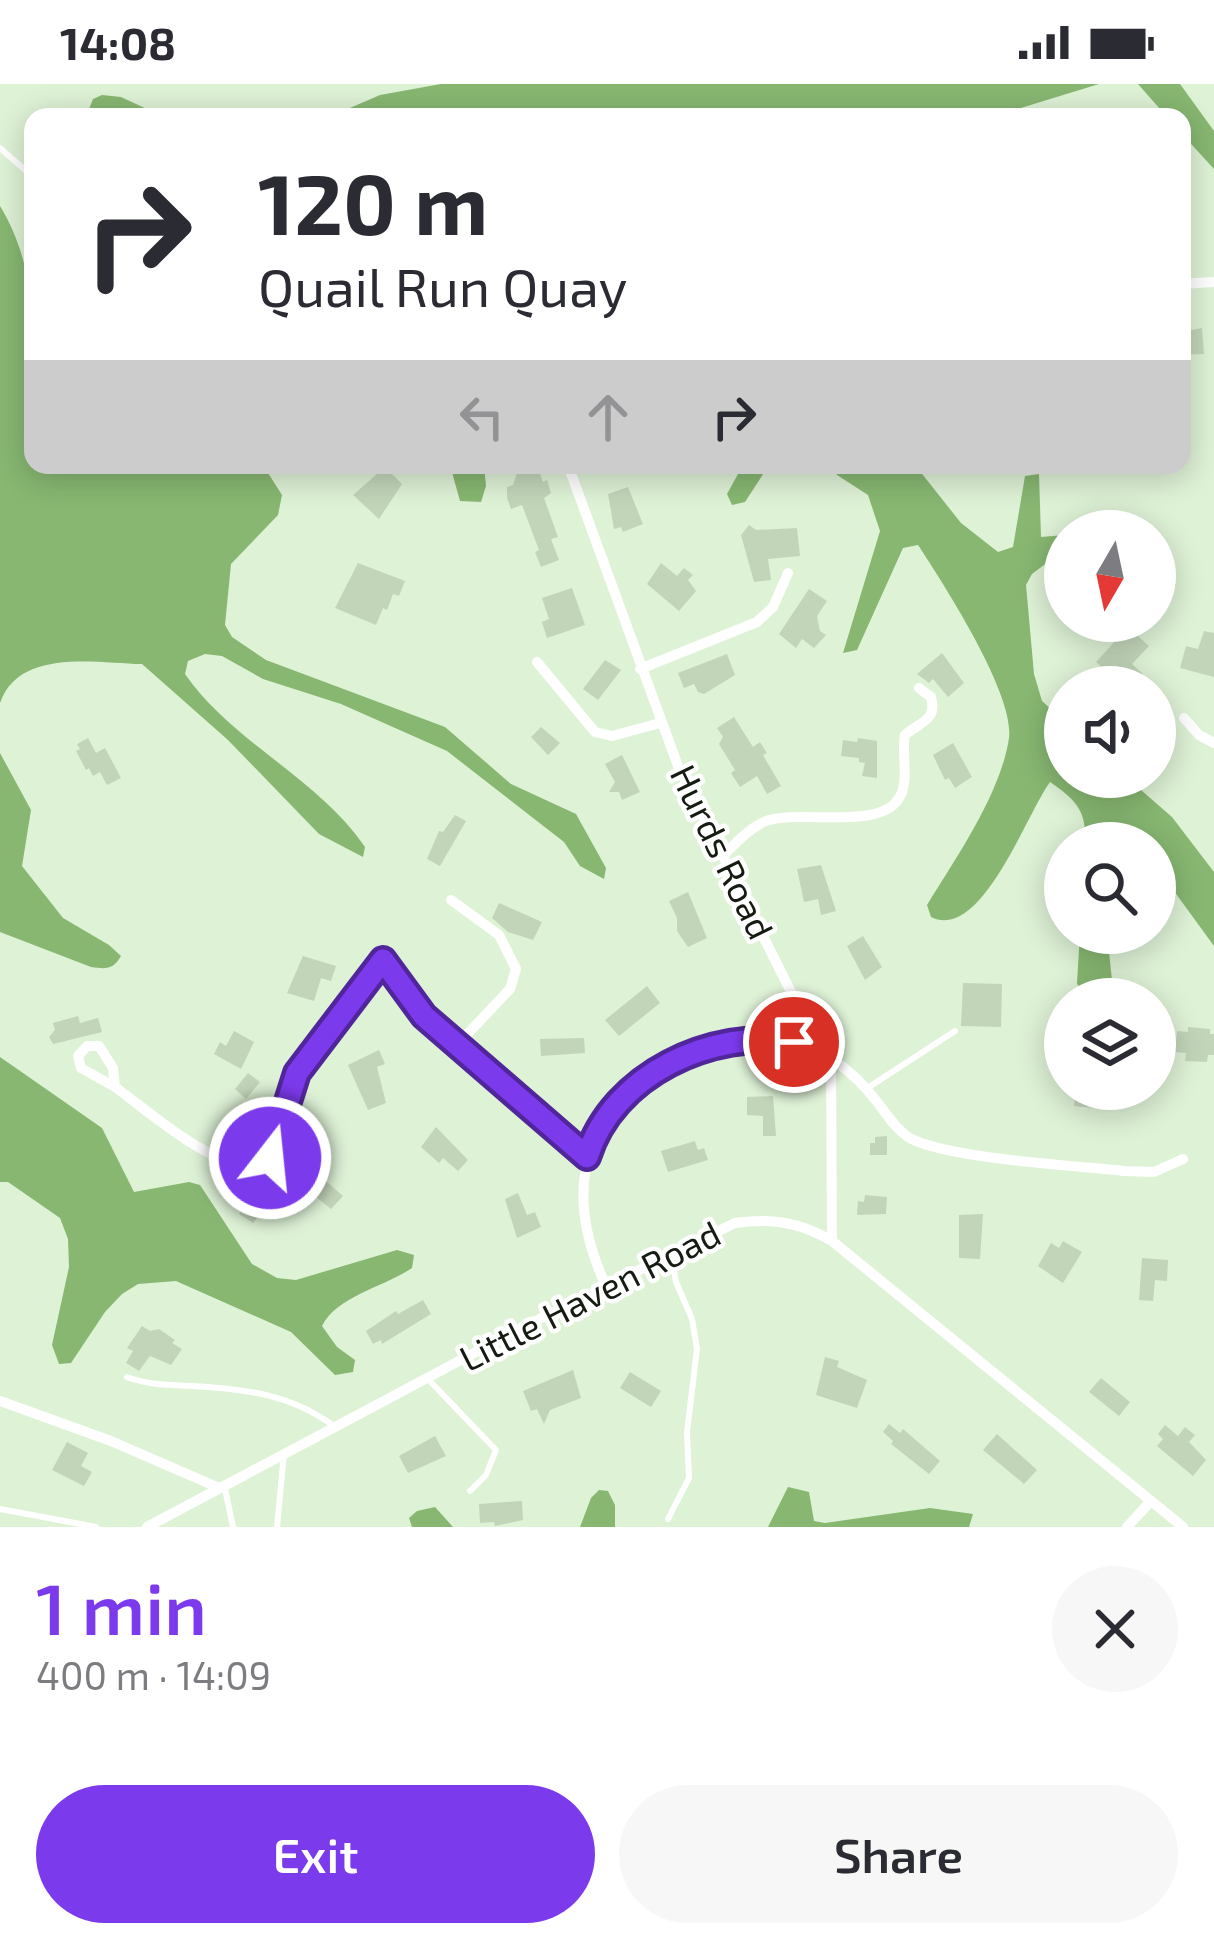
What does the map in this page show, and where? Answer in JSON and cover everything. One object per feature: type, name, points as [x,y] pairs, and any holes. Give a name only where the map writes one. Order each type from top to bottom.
[{"type":"street","name":"Hurds Road","points":[[571,474],[660,722],[807,1024],[831,1057]]},
{"type":"street","points":[[640,669],[757,622],[773,608],[788,572]]},
{"type":"street","points":[[537,662],[596,732],[612,736],[660,722]]},
{"type":"street","points":[[723,856],[745,834],[771,820],[875,815],[892,808],[905,783],[905,735],[932,713],[931,698],[919,688]]},
{"type":"street","points":[[1184,718],[1214,743]]},
{"type":"street","points":[[451,900],[499,935],[516,969],[510,989],[458,1045]]},
{"type":"street","points":[[115,1088],[209,1152],[245,1165],[265,1164],[297,1073],[383,960],[424,1016],[587,1157]]},
{"type":"street","points":[[606,1286],[586,1221],[583,1191],[587,1157],[609,1113],[635,1086],[704,1049],[728,1043],[778,1040],[831,1057],[866,1089],[896,1128],[935,1148],[1154,1172],[1183,1159]]},
{"type":"street","points":[[831,1057],[832,1241]]},
{"type":"street","name":"Little Haven Road","points":[[146,1526],[606,1286],[735,1223],[762,1220],[800,1226],[832,1241],[1183,1527]]},
{"type":"street","points":[[0,1401],[221,1486]]},
{"type":"street","points":[[1126,1527],[1150,1501]]},
{"type":"lane","points":[[0,148],[24,168]]},
{"type":"lane","points":[[866,1089],[955,1031]]},
{"type":"lane","points":[[668,1519],[689,1478],[687,1432],[697,1349],[671,1254]]},
{"type":"lane","points":[[128,1377],[150,1384],[273,1394],[296,1402],[334,1426]]},
{"type":"lane","points":[[427,1378],[496,1450],[485,1475],[470,1491]]},
{"type":"lane","points":[[277,1527],[284,1453]]},
{"type":"lane","points":[[221,1486],[233,1527]]},
{"type":"lane","points":[[0,1508],[96,1527]]},
{"type":"shaded area","points":[[441,84],[1099,84],[1021,108],[350,108],[380,95]]},
{"type":"shaded area","points":[[1138,84],[1180,84],[1214,131],[1214,169],[1191,144],[1191,108],[1159,108]]},
{"type":"shaded area","points":[[121,97],[145,108],[89,108],[93,99]]},
{"type":"shaded area","points":[[0,206],[24,264],[24,474],[269,474],[282,495],[278,515],[231,564],[225,625],[232,637],[266,660],[445,727],[511,784],[576,814],[606,868],[604,879],[580,866],[564,842],[447,751],[341,704],[263,679],[222,656],[205,654],[188,661],[185,674],[227,720],[345,822],[365,847],[363,857],[319,834],[228,740],[142,664],[81,661],[41,666],[10,685],[0,703]]},
{"type":"shaded area","points":[[452,474],[485,474],[481,502],[460,501]]},
{"type":"shaded area","points":[[738,474],[763,474],[745,502],[732,505],[727,494]]},
{"type":"shaded area","points":[[836,474],[922,474],[961,523],[998,552],[1013,547],[1025,476],[1039,474],[1044,565],[1026,585],[1034,674],[1044,703],[1044,793],[984,894],[949,920],[931,917],[927,905],[997,781],[1009,738],[1008,719],[975,639],[918,545],[903,548],[857,650],[843,653],[880,531],[868,495]]},
{"type":"shaded area","points":[[0,753],[31,810],[22,866],[63,918],[121,956],[112,966],[91,967],[0,932]]},
{"type":"shaded area","points":[[1070,798],[1150,798],[1176,822],[1084,822]]},
{"type":"shaded area","points":[[1176,822],[1214,872],[1214,946],[1176,894]]},
{"type":"shaded area","points":[[1079,954],[1109,954],[1112,978],[1077,978]]},
{"type":"shaded area","points":[[0,1057],[102,1128],[134,1192],[189,1182],[200,1185],[252,1264],[277,1278],[296,1280],[397,1250],[414,1255],[412,1268],[350,1299],[322,1326],[337,1347],[355,1360],[353,1372],[335,1375],[291,1332],[176,1281],[138,1284],[122,1294],[71,1363],[59,1364],[52,1345],[69,1267],[68,1239],[60,1218],[8,1182],[0,1182]]},
{"type":"shaded area","points":[[788,1487],[809,1492],[814,1521],[825,1523],[930,1508],[973,1514],[969,1527],[768,1527]]},
{"type":"shaded area","points":[[599,1490],[608,1491],[615,1505],[615,1527],[580,1527],[591,1498]]},
{"type":"shaded area","points":[[435,1507],[453,1527],[412,1527],[409,1518],[417,1511]]},
{"type":"building","points":[[1202,328],[1204,354],[1191,355],[1191,330]]},
{"type":"building","points":[[377,474],[392,474],[402,484],[379,519],[353,495]]},
{"type":"building","points":[[517,474],[540,474],[543,482],[547,480],[551,493],[544,498],[558,537],[551,539],[559,560],[541,567],[522,505],[511,509],[507,498],[507,487],[513,485]]},
{"type":"building","points":[[628,487],[643,524],[623,532],[621,527],[614,529],[608,494]]},
{"type":"building","points":[[749,525],[756,530],[797,528],[800,556],[768,559],[771,580],[754,582],[741,535]]},
{"type":"building","points":[[358,563],[405,581],[376,625],[335,608]]},
{"type":"building","points":[[661,563],[677,576],[684,568],[693,575],[688,580],[696,591],[679,611],[647,584]]},
{"type":"building","points":[[572,588],[585,625],[547,638],[542,622],[549,619],[542,598]]},
{"type":"building","points":[[809,589],[827,601],[817,616],[820,631],[826,635],[814,648],[802,639],[796,648],[779,634]]},
{"type":"building","points":[[1204,631],[1214,633],[1214,677],[1180,668],[1186,646],[1198,649]]},
{"type":"building","points":[[1114,642],[1149,646],[1134,666],[1096,662]]},
{"type":"building","points":[[942,653],[964,683],[948,697],[933,679],[929,683],[917,674]]},
{"type":"building","points":[[727,654],[735,675],[704,694],[694,684],[684,688],[678,673]]},
{"type":"building","points":[[605,660],[621,670],[598,700],[583,689]]},
{"type":"building","points":[[734,717],[753,747],[760,742],[767,753],[763,755],[781,786],[767,794],[757,776],[740,787],[731,773],[735,770],[719,744],[723,737],[717,728]]},
{"type":"building","points":[[541,727],[560,743],[548,755],[531,737]]},
{"type":"building","points":[[88,738],[96,753],[105,748],[121,778],[107,785],[100,772],[93,776],[86,770],[76,751],[80,749],[77,744]]},
{"type":"building","points":[[858,738],[877,741],[877,778],[862,776],[865,763],[859,758],[841,756],[843,740],[857,742]]},
{"type":"building","points":[[953,743],[972,777],[955,788],[949,778],[945,780],[933,755]]},
{"type":"building","points":[[622,755],[640,792],[622,800],[619,792],[609,792],[615,782],[605,764]]},
{"type":"building","points":[[455,815],[466,821],[440,866],[427,859],[439,831]]},
{"type":"building","points":[[821,865],[836,911],[821,915],[818,899],[804,902],[797,869]]},
{"type":"building","points":[[688,892],[707,938],[688,947],[677,931],[669,901]]},
{"type":"building","points":[[499,903],[542,922],[533,940],[508,932],[492,918]]},
{"type":"building","points":[[863,936],[882,967],[865,980],[847,946]]},
{"type":"building","points":[[303,956],[336,966],[331,981],[321,978],[314,1001],[287,993]]},
{"type":"building","points":[[963,983],[1002,984],[1001,1027],[961,1026]]},
{"type":"building","points":[[647,986],[660,1003],[619,1036],[605,1020]]},
{"type":"building","points":[[78,1016],[80,1023],[98,1018],[102,1032],[53,1044],[49,1037],[55,1030],[53,1023]]},
{"type":"building","points":[[1188,1027],[1210,1029],[1214,1034],[1214,1055],[1208,1055],[1207,1062],[1185,1061],[1186,1053],[1176,1052],[1177,1031],[1188,1032]]},
{"type":"building","points":[[234,1031],[254,1042],[241,1069],[214,1054],[220,1042],[226,1046]]},
{"type":"building","points":[[584,1038],[585,1053],[541,1056],[540,1039]]},
{"type":"building","points":[[379,1050],[385,1064],[377,1067],[386,1103],[368,1110],[348,1065]]},
{"type":"building","points":[[248,1073],[260,1082],[246,1099],[235,1089]]},
{"type":"building","points":[[773,1096],[776,1136],[763,1136],[763,1116],[747,1115],[747,1097]]},
{"type":"building","points":[[436,1127],[468,1160],[458,1171],[443,1158],[439,1163],[421,1147]]},
{"type":"building","points":[[887,1136],[887,1155],[870,1155],[875,1137]]},
{"type":"building","points":[[695,1141],[708,1160],[668,1172],[661,1151]]},
{"type":"building","points":[[306,1171],[319,1175],[343,1196],[331,1209],[299,1183]]},
{"type":"building","points":[[235,1180],[267,1207],[253,1223],[232,1205],[236,1199],[227,1192]]},
{"type":"building","points":[[518,1193],[527,1215],[535,1212],[541,1227],[517,1238],[505,1199]]},
{"type":"building","points":[[865,1195],[887,1197],[886,1214],[857,1215],[858,1201],[864,1202]]},
{"type":"building","points":[[983,1214],[980,1259],[959,1258],[959,1215]]},
{"type":"building","points":[[1063,1241],[1082,1252],[1063,1283],[1038,1266],[1051,1243],[1059,1248]]},
{"type":"building","points":[[1142,1258],[1168,1260],[1167,1281],[1155,1280],[1153,1301],[1139,1300]]},
{"type":"building","points":[[423,1300],[431,1314],[382,1344],[381,1340],[373,1344],[366,1331]]},
{"type":"building","points":[[142,1326],[159,1329],[182,1349],[171,1365],[150,1356],[139,1371],[126,1363],[133,1351],[127,1348]]},
{"type":"building","points":[[825,1357],[867,1380],[857,1408],[816,1395]]},
{"type":"building","points":[[573,1370],[581,1398],[550,1410],[544,1424],[537,1409],[531,1411],[523,1391]]},
{"type":"building","points":[[630,1372],[661,1391],[651,1407],[620,1388]]},
{"type":"building","points":[[1101,1378],[1130,1402],[1119,1416],[1089,1392]]},
{"type":"building","points":[[889,1424],[900,1433],[903,1429],[940,1461],[929,1474],[891,1444],[883,1432]]},
{"type":"building","points":[[1165,1425],[1178,1436],[1185,1427],[1195,1435],[1189,1442],[1206,1460],[1193,1476],[1157,1446]]},
{"type":"building","points":[[997,1434],[1037,1470],[1024,1484],[983,1450]]},
{"type":"building","points":[[435,1436],[446,1456],[408,1473],[399,1456]]},
{"type":"building","points":[[67,1442],[88,1453],[81,1466],[92,1472],[84,1486],[52,1470]]},
{"type":"building","points":[[522,1501],[523,1520],[495,1526],[494,1522],[480,1523],[479,1504]]},
{"type":"route","points":[[270,1158],[297,1073],[383,960],[424,1016],[587,1157],[609,1113],[652,1074],[728,1043],[794,1042]]}]
